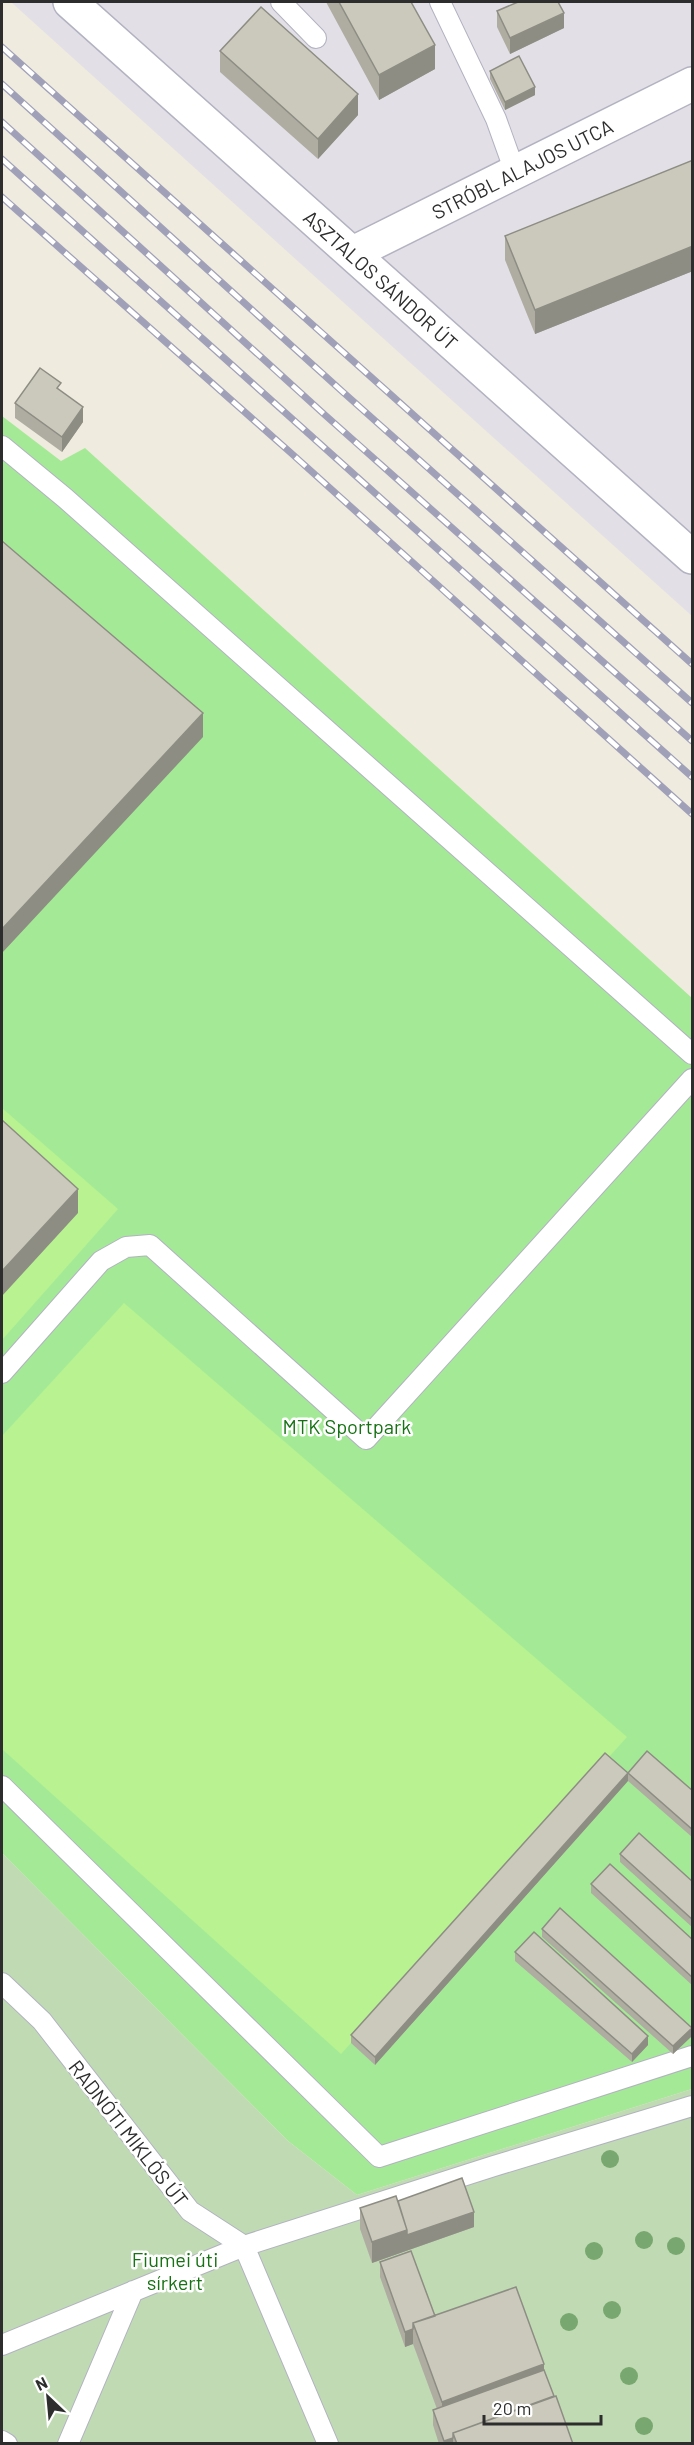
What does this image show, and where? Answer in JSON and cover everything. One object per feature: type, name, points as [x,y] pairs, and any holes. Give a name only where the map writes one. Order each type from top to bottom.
[{"type":"street","name":"ASZTALOS SÁNDOR ÚT","points":[[70,2],[693,557]]},
{"type":"street","name":"STRÓBL ALAJOS UTCA","points":[[353,253],[693,84]]},
{"type":"lane","points":[[281,2],[316,38]]},
{"type":"lane","points":[[440,2],[496,120],[515,172]]},
{"type":"lane","points":[[2,446],[83,514],[693,1054]]},
{"type":"lane","points":[[2,1373],[101,1261],[126,1247],[150,1245],[366,1439],[693,1079]]},
{"type":"lane","points":[[2,1786],[379,2157],[693,2056]]},
{"type":"lane","name":"RADNÓTI MIKLÓS ÚT","points":[[2,1983],[42,2021],[190,2211],[244,2246]]},
{"type":"lane","points":[[2,2345],[244,2246],[494,2166],[693,2106]]},
{"type":"lane","points":[[244,2246],[328,2444]]},
{"type":"lane","points":[[68,2444],[133,2291]]},
{"type":"lane","points":[[2,2441],[7,2444]]},
{"type":"shaded area","points":[[11,2],[692,2],[692,616],[415,367]]},
{"type":"green space","name":"MTK Sportpark","points":[[2,416],[61,461],[85,448],[692,998],[692,2089],[357,2195],[288,2141],[2,1853]]},
{"type":"green space","points":[[2,1108],[118,1209],[2,1340]]},
{"type":"green space","points":[[124,1303],[627,1737],[341,2054],[2,1749],[2,1436]]},
{"type":"green space","name":"Fiumei úti sírkert","points":[[2,1853],[288,2141],[357,2195],[692,2089],[692,2443],[2,2443]]},
{"type":"building","points":[[339,2],[411,2],[435,45],[379,75]]},
{"type":"building","points":[[518,2],[558,2],[564,13],[510,38],[497,11]]},
{"type":"building","points":[[261,7],[358,94],[318,139],[220,51]]},
{"type":"building","points":[[519,56],[535,87],[505,102],[490,71]]},
{"type":"building","points":[[693,160],[693,246],[535,310],[505,236]]},
{"type":"building","points":[[40,368],[61,383],[57,388],[83,407],[62,437],[15,403]]},
{"type":"building","points":[[2,541],[203,713],[2,929]]},
{"type":"building","points":[[2,1120],[78,1189],[2,1271]]},
{"type":"building","points":[[647,1751],[693,1791],[693,1830],[628,1773]]},
{"type":"building","points":[[605,1753],[628,1773],[375,2057],[351,2035]]},
{"type":"building","points":[[639,1833],[693,1882],[693,1920],[620,1854]]},
{"type":"building","points":[[610,1864],[693,1940],[693,1978],[591,1884]]},
{"type":"building","points":[[560,1908],[692,2028],[673,2046],[542,1929]]},
{"type":"building","points":[[534,1932],[648,2036],[632,2054],[515,1952]]},
{"type":"building","points":[[462,2178],[474,2212],[407,2235],[398,2201]]},
{"type":"building","points":[[396,2196],[407,2230],[372,2242],[360,2208]]},
{"type":"building","points":[[411,2251],[435,2316],[413,2323],[413,2329],[405,2332],[380,2262]]},
{"type":"building","points":[[516,2287],[544,2364],[442,2402],[413,2323]]},
{"type":"building","points":[[544,2370],[554,2396],[453,2433],[453,2438],[444,2441],[433,2410]]},
{"type":"building","points":[[556,2396],[573,2444],[457,2444],[453,2433]]},
{"type":"railway","points":[[2,47],[692,664]]},
{"type":"railway","points":[[2,84],[692,703]]},
{"type":"railway","points":[[2,122],[325,415],[692,741]]},
{"type":"railway","points":[[2,159],[692,777]]},
{"type":"railway","points":[[2,197],[291,453],[692,814]]}]
